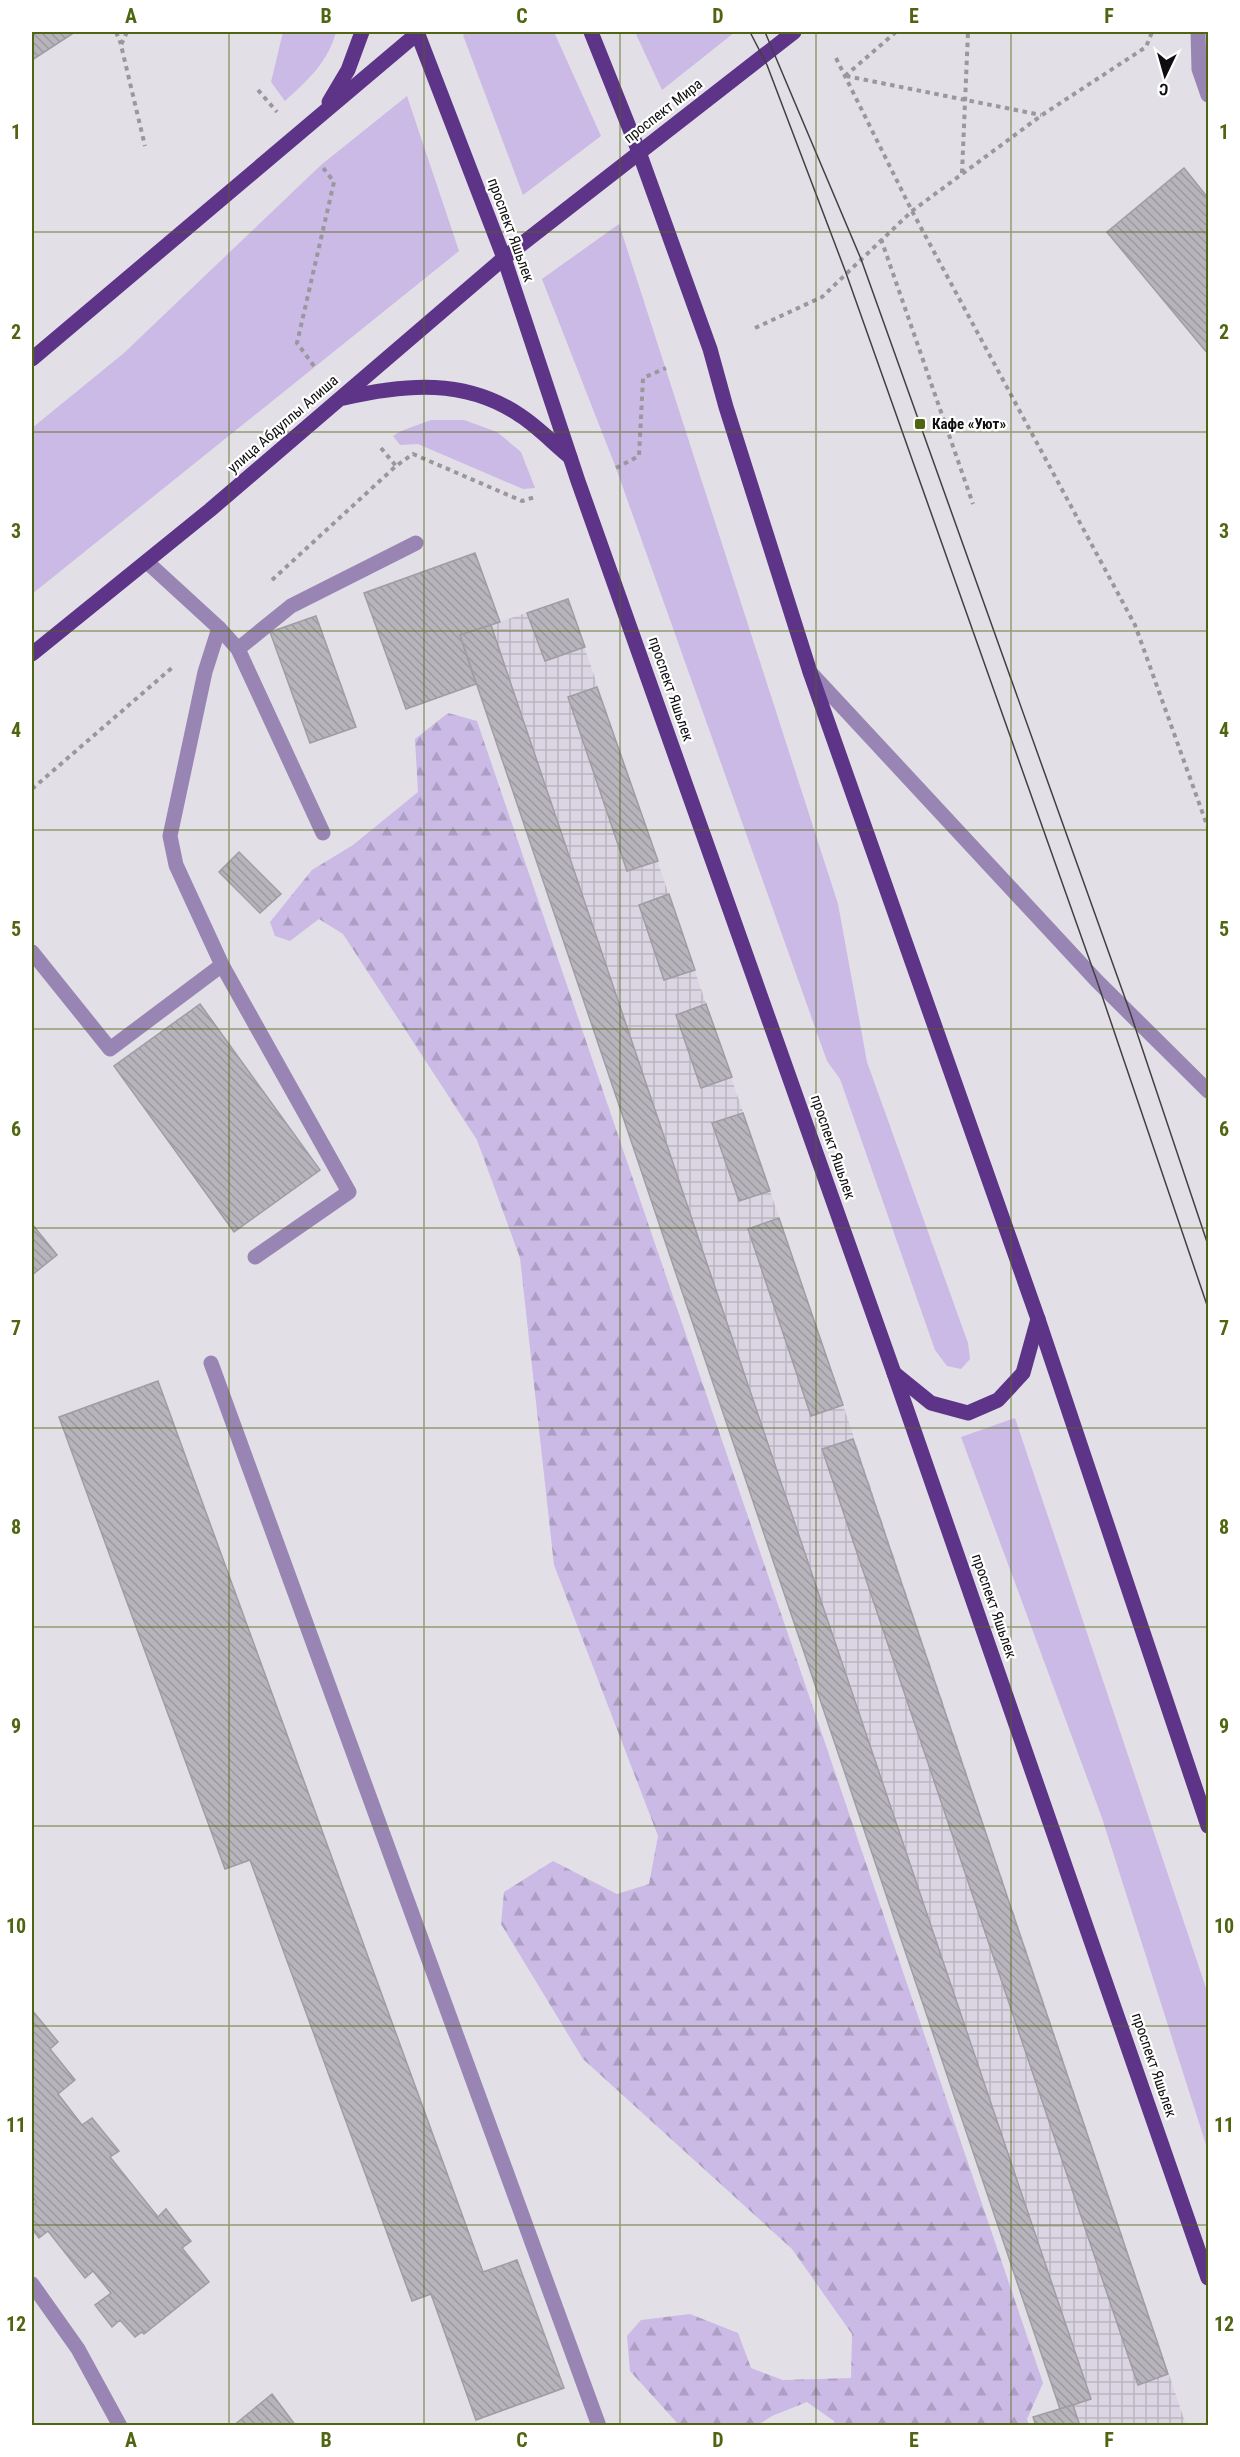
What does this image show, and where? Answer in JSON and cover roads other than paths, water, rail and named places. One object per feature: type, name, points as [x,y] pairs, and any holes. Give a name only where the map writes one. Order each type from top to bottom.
[{"type":"main road","points":[[321,115],[348,70],[362,32]]},
{"type":"main road","points":[[32,359],[418,32]]},
{"type":"main road","name":"проспект Яшьлек","points":[[418,32],[504,258],[570,458],[894,1373],[1209,2278]]},
{"type":"main road","points":[[591,32],[639,152],[710,349],[726,407],[810,672],[1038,1319],[1209,1826]]},
{"type":"main road","name":"проспект Мира","points":[[555,219],[794,32]]},
{"type":"main road","name":"улица Абдуллы Алиша","points":[[35,649],[147,562],[504,258],[555,219]]},
{"type":"main road","points":[[341,399],[413,386],[457,389],[486,397],[521,415],[570,458]]},
{"type":"main road","points":[[894,1373],[931,1402],[968,1413],[998,1400],[1023,1373],[1038,1319]]},
{"type":"street","points":[[1198,32],[1199,69],[1209,95]]},
{"type":"street","points":[[238,649],[291,606],[416,543]]},
{"type":"street","points":[[147,562],[219,628],[238,649],[323,833]]},
{"type":"street","points":[[219,628],[205,672],[170,836],[176,865],[222,964],[349,1192],[255,1257]]},
{"type":"street","points":[[810,672],[1097,981],[1209,1091]]},
{"type":"street","points":[[32,952],[110,1049],[222,964]]},
{"type":"street","points":[[211,1363],[599,2426]]},
{"type":"street","points":[[32,2284],[78,2349],[120,2426]]},
{"type":"tram line","points":[[750,32],[767,65],[846,273],[1097,981],[1208,1308]]},
{"type":"tram line","points":[[765,32],[861,259],[1130,1012],[1208,1245]]},
{"type":"place","name":"Кафе «Уют»","points":[[920,424]]}]
